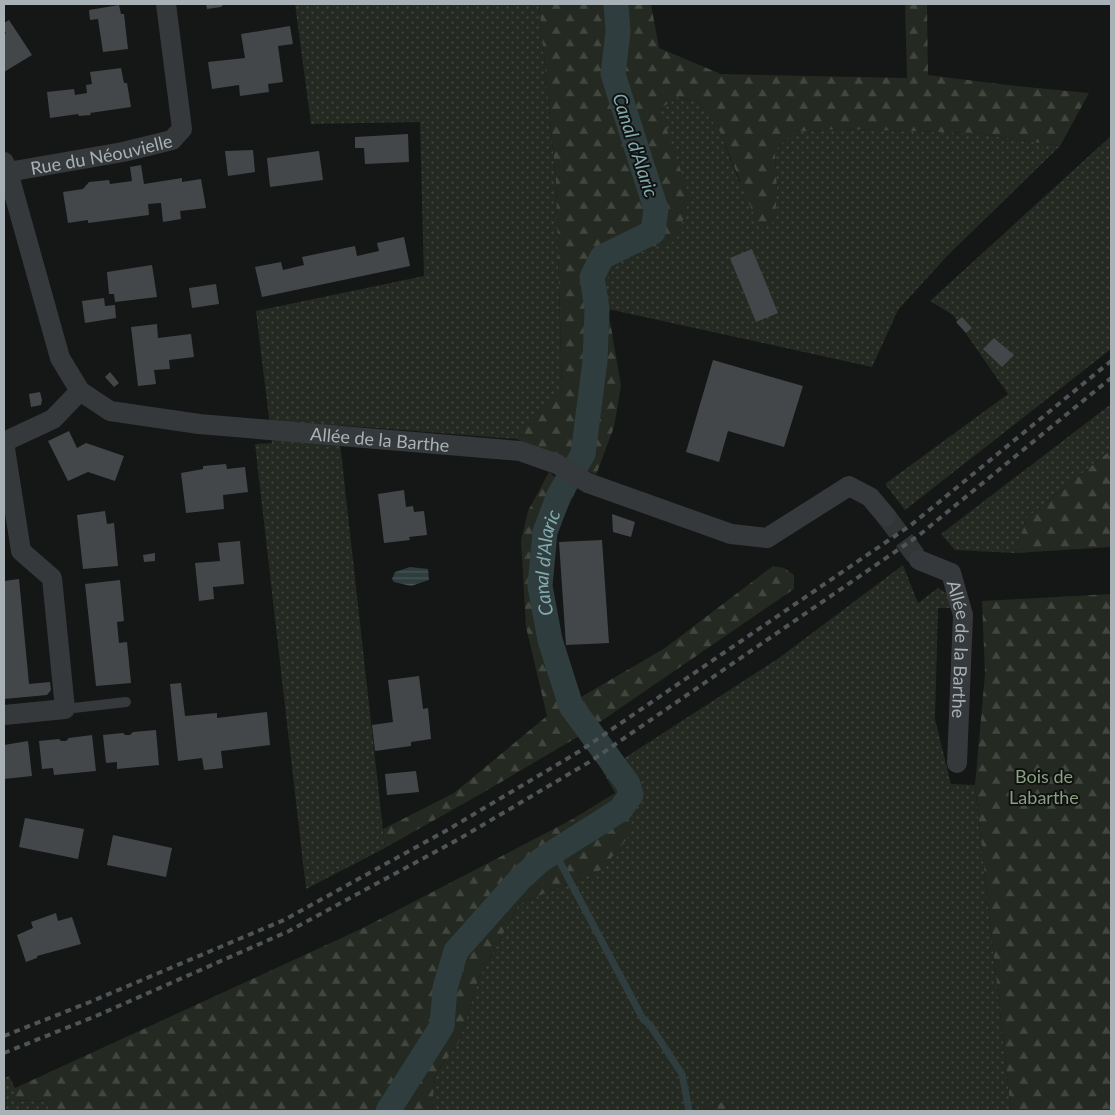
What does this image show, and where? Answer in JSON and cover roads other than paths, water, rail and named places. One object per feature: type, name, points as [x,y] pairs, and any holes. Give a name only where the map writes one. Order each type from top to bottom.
[{"type":"street","name":"Rue du Néouvielle","points":[[6,167],[123,152],[172,140],[182,129],[166,4]]},
{"type":"street","name":"Allée de la Barthe","points":[[6,167],[60,358],[80,391],[110,411],[198,424],[520,452],[557,464],[588,483],[731,534],[767,538],[849,486],[870,497],[886,516]]},
{"type":"street","points":[[4,715],[65,709],[52,578],[21,551],[4,442],[53,419],[80,391]]},
{"type":"street","name":"Allée de la Barthe","points":[[919,560],[951,573],[962,608],[957,763]]},
{"type":"lane","points":[[65,709],[126,702]]},
{"type":"waterway","name":"Canal d'Alaric","points":[[388,1111],[442,1026],[445,988],[456,951],[520,879],[541,860],[620,810],[631,795],[628,784],[571,706],[550,640],[540,586],[545,532],[559,495],[583,454],[595,361],[597,309],[592,277],[602,257],[653,232],[656,209],[613,74],[618,32],[616,4]]},
{"type":"waterway","points":[[554,851],[643,1019],[650,1025],[682,1074],[689,1111]]},
{"type":"tunnel","points":[[886,516],[919,560]]},
{"type":"railway","points":[[4,1036],[90,1002],[284,920],[449,829],[580,751],[911,525],[1111,361]]},
{"type":"railway","points":[[4,1053],[96,1016],[289,931],[459,839],[591,761],[918,536],[1111,378]]},
{"type":"park label","name":"Bois de Labarthe","points":[[1044,786]]}]
